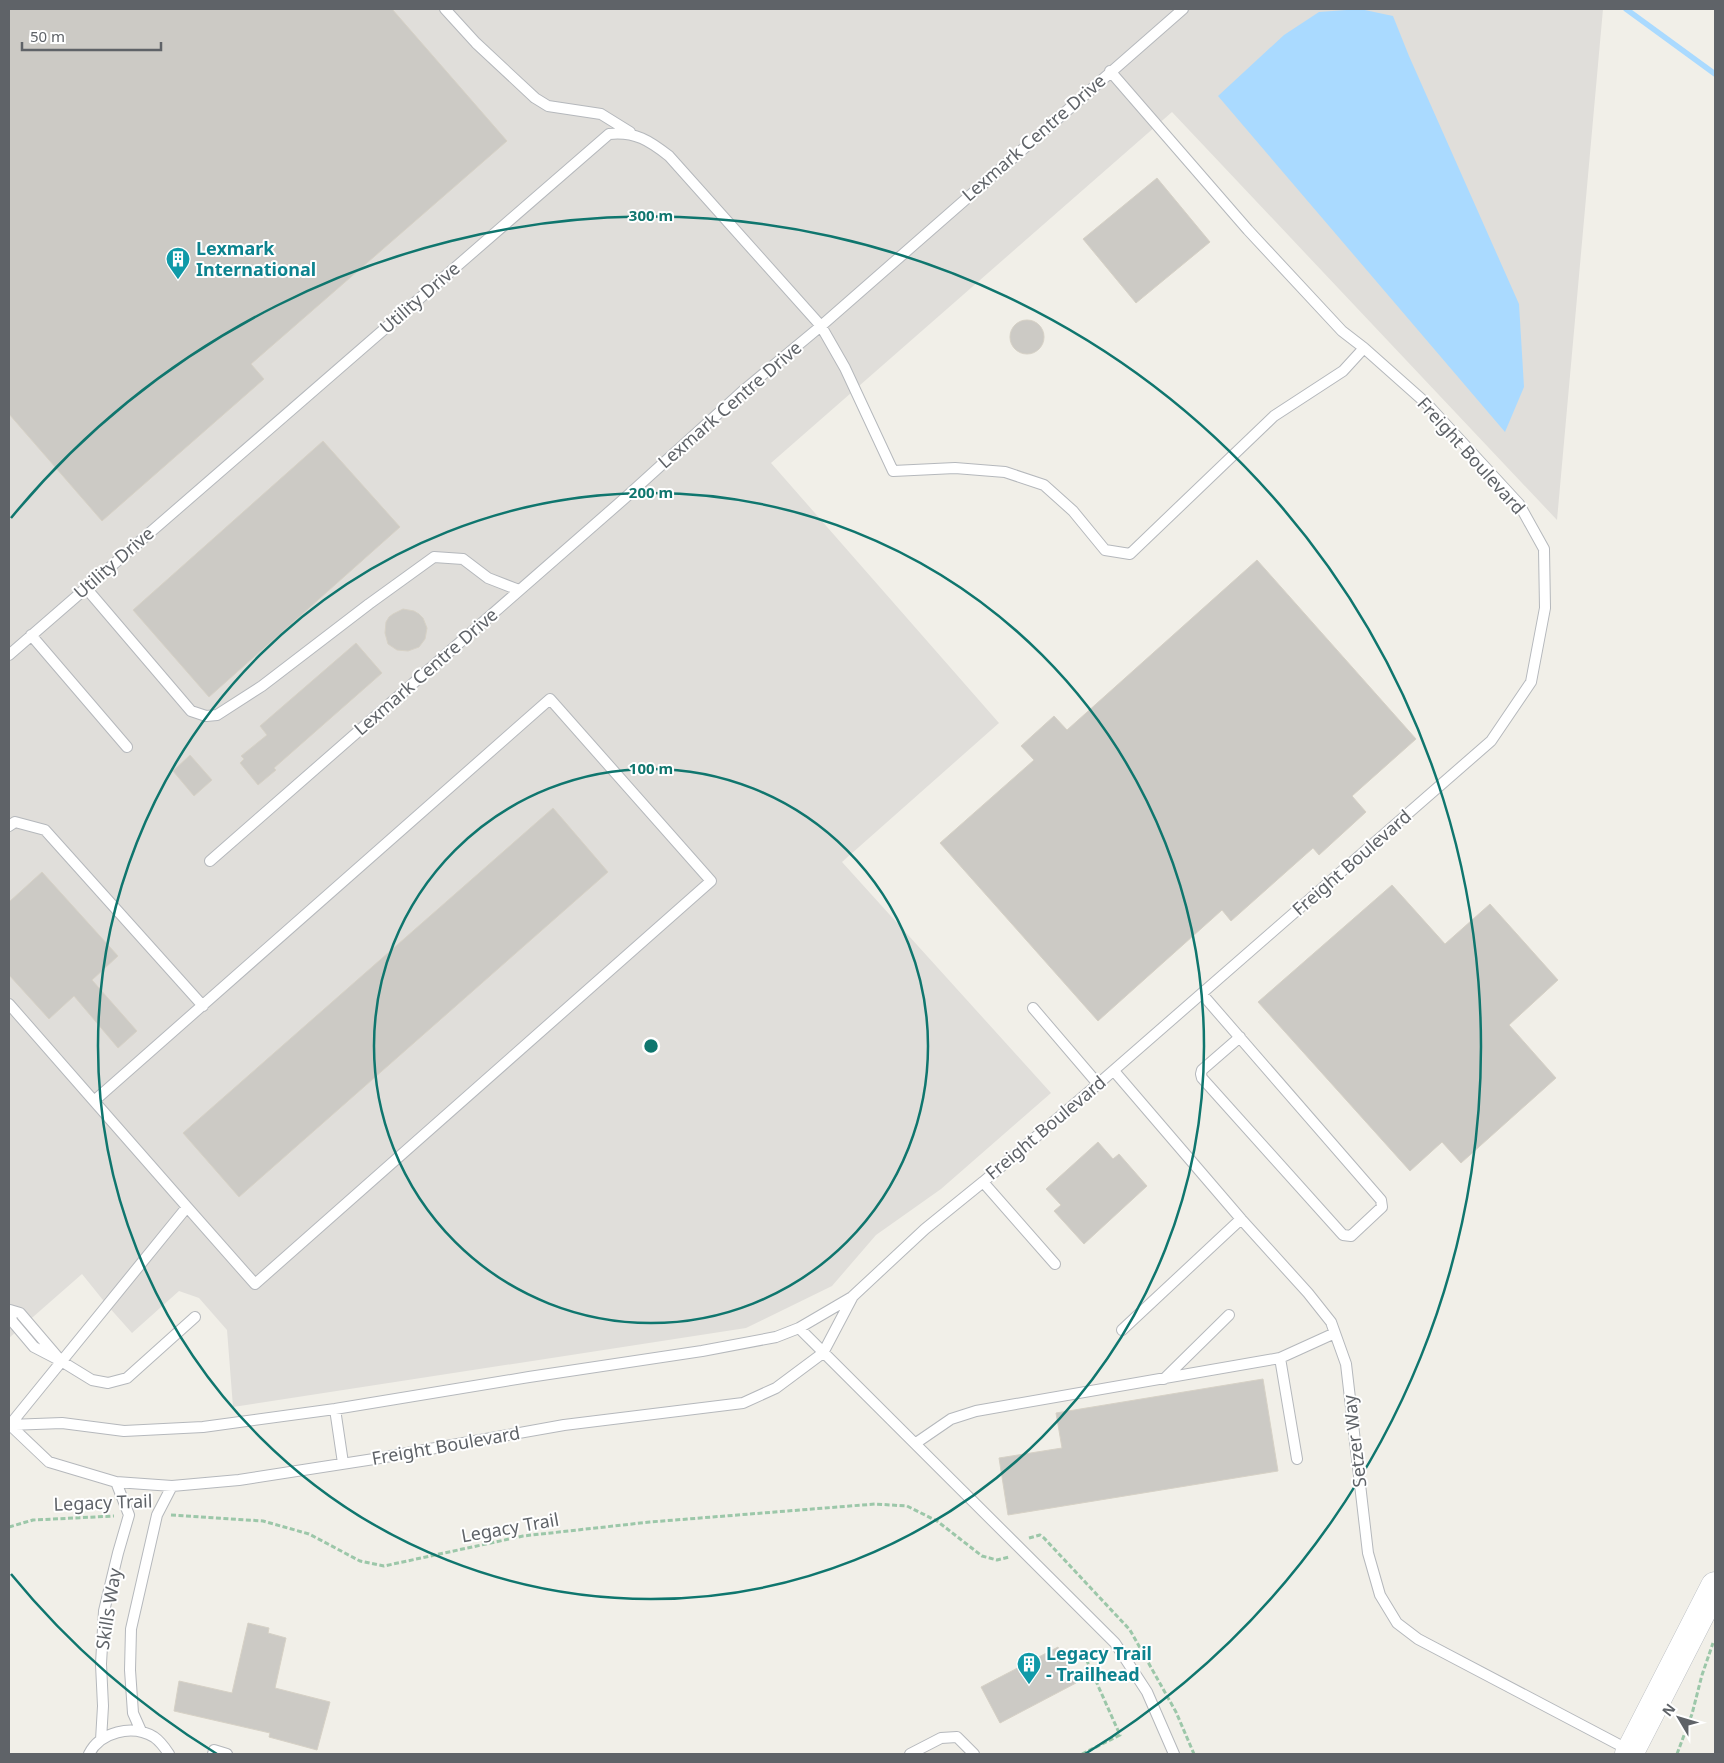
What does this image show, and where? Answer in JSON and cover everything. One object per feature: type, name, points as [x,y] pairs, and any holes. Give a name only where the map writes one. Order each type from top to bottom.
[{"type":"main road","points":[[1629,1752],[1715,1586]]},
{"type":"lane","points":[[445,9],[476,43],[535,98],[548,106],[601,114],[637,136]]},
{"type":"lane","name":"Lexmark Centre Drive","points":[[210,861],[751,384],[821,326],[1183,9]]},
{"type":"lane","name":"Freight Boulevard","points":[[9,1425],[62,1423],[124,1431],[203,1427],[335,1409],[520,1378],[702,1351],[776,1337],[799,1328],[852,1297],[925,1229],[1114,1071],[1491,740],[1531,682],[1545,608],[1544,549],[1519,504],[1427,404],[1364,348],[1342,332],[1248,230],[1110,71]]},
{"type":"lane","name":"Utility Drive","points":[[9,654],[610,134],[623,132],[637,136],[652,143],[669,156],[821,326],[845,368],[893,471],[955,468],[1005,472],[1044,486],[1073,511],[1105,550],[1130,554],[1274,416],[1343,371],[1364,348]]},
{"type":"lane","points":[[86,588],[191,711],[206,716],[217,715],[262,686],[434,557],[463,559],[488,578],[519,590]]},
{"type":"lane","points":[[31,635],[127,747]]},
{"type":"lane","points":[[9,1004],[94,1101],[188,1207],[255,1284],[711,881],[550,698],[94,1101]]},
{"type":"lane","points":[[9,826],[15,822],[45,830],[203,1006]]},
{"type":"lane","points":[[1202,994],[1240,1037],[1381,1200],[1382,1207],[1351,1236],[1343,1235],[1202,1078],[1200,1074],[1202,1070],[1240,1037]]},
{"type":"lane","points":[[1033,1008],[1098,1084]]},
{"type":"lane","name":"Setzer Way","points":[[1114,1071],[1241,1219],[1308,1293],[1331,1322],[1346,1364],[1368,1553],[1380,1595],[1398,1623],[1418,1638],[1629,1752]]},
{"type":"lane","points":[[983,1182],[1056,1264]]},
{"type":"lane","points":[[9,1425],[188,1207]]},
{"type":"lane","points":[[1122,1330],[1241,1219]]},
{"type":"lane","name":"Freight Boulevard","points":[[9,1425],[49,1462],[116,1482],[172,1486],[239,1480],[564,1425],[743,1403],[776,1388],[824,1353],[852,1297]]},
{"type":"lane","points":[[9,1310],[20,1313],[61,1361],[92,1380],[108,1383],[127,1378],[195,1317]]},
{"type":"lane","points":[[1164,1379],[1229,1315]]},
{"type":"lane","points":[[799,1328],[1115,1643],[1147,1692],[1174,1754]]},
{"type":"lane","points":[[916,1443],[951,1419],[976,1411],[1280,1358],[1336,1334]]},
{"type":"lane","points":[[1280,1358],[1297,1459]]},
{"type":"lane","points":[[335,1409],[343,1463]]},
{"type":"lane","points":[[116,1482],[129,1515]]},
{"type":"lane","name":"Skills Way","points":[[141,1731],[133,1713],[130,1670],[131,1629],[156,1515],[172,1486]]},
{"type":"lane","name":"Skills Way","points":[[101,1740],[104,1706],[101,1664],[104,1611],[129,1515]]},
{"type":"lane","points":[[89,1754],[101,1740],[113,1733],[127,1730],[141,1731],[154,1737],[164,1746],[169,1754]]},
{"type":"lane","points":[[910,1754],[941,1738],[957,1737],[974,1754]]},
{"type":"lane","points":[[213,1754],[214,1750],[227,1754]]},
{"type":"path","name":"Legacy Trail","points":[[156,1515],[263,1521],[309,1534],[360,1561],[384,1566],[523,1536],[650,1522],[875,1504],[907,1506],[937,1521],[982,1556],[997,1560],[1010,1556]]},
{"type":"path","name":"Legacy Trail","points":[[9,1528],[33,1520],[129,1515]]},
{"type":"path","points":[[1082,1754],[1120,1735],[1087,1661],[1115,1643],[1130,1630]]},
{"type":"path","points":[[1676,1754],[1692,1714],[1702,1675],[1715,1637]]},
{"type":"shaded area","points":[[9,9],[1603,9],[1557,520],[1172,112],[771,463],[999,723],[842,862],[1051,1093],[941,1189],[876,1235],[832,1286],[746,1328],[233,1407],[227,1330],[199,1298],[179,1291],[132,1333],[82,1274],[9,1338]]},
{"type":"water","points":[[1360,9],[1393,16],[1519,304],[1524,387],[1505,432],[1218,96],[1284,35],[1319,12]]},
{"type":"building","name":"Lexmark International","points":[[9,9],[392,9],[507,141],[251,364],[264,379],[102,521],[9,414]]},
{"type":"building","points":[[1157,178],[1210,242],[1136,303],[1083,239]]},
{"type":"building","points":[[1027,320],[1034,321],[1039,325],[1043,330],[1043,344],[1039,349],[1034,353],[1027,354],[1020,353],[1015,349],[1011,344],[1010,337],[1011,330],[1015,325],[1020,321]]},
{"type":"building","points":[[323,441],[400,527],[209,697],[133,610]]},
{"type":"building","points":[[1257,560],[1416,739],[1352,796],[1366,812],[1319,855],[1313,848],[1231,921],[1222,910],[1098,1021],[940,843],[1034,760],[1021,746],[1054,716],[1067,730]]},
{"type":"building","points":[[403,609],[419,614],[427,628],[425,639],[419,647],[408,651],[397,650],[388,644],[385,633],[386,622],[389,617]]},
{"type":"building","points":[[356,643],[382,673],[274,768],[276,770],[258,785],[240,763],[244,759],[241,756],[267,735],[260,726]]},
{"type":"building","points":[[190,755],[212,780],[194,796],[173,771]]},
{"type":"building","points":[[553,808],[608,872],[239,1197],[183,1133]]},
{"type":"building","points":[[42,872],[118,956],[92,980],[137,1031],[118,1048],[74,996],[49,1019],[9,975],[9,902]]},
{"type":"building","points":[[1392,885],[1445,944],[1490,904],[1558,980],[1509,1025],[1556,1078],[1461,1163],[1442,1142],[1410,1171],[1258,1002]]},
{"type":"building","points":[[1098,1142],[1113,1159],[1119,1154],[1147,1186],[1084,1244],[1054,1211],[1061,1205],[1046,1189]]},
{"type":"building","points":[[1263,1379],[1278,1471],[1008,1515],[999,1458],[1062,1448],[1056,1413]]},
{"type":"building","points":[[248,1623],[269,1628],[268,1633],[286,1638],[275,1688],[330,1702],[317,1750],[269,1737],[270,1733],[174,1711],[179,1681],[232,1693]]},
{"type":"building","name":"Legacy Trail - Trailhead","points":[[1058,1647],[1076,1683],[1000,1723],[981,1687]]},
{"type":"waterway","points":[[1626,9],[1715,74]]},
{"type":"place","name":"Lexmark International","points":[[178,280]]},
{"type":"place","name":"Legacy Trail - Trailhead","points":[[1029,1685]]}]
